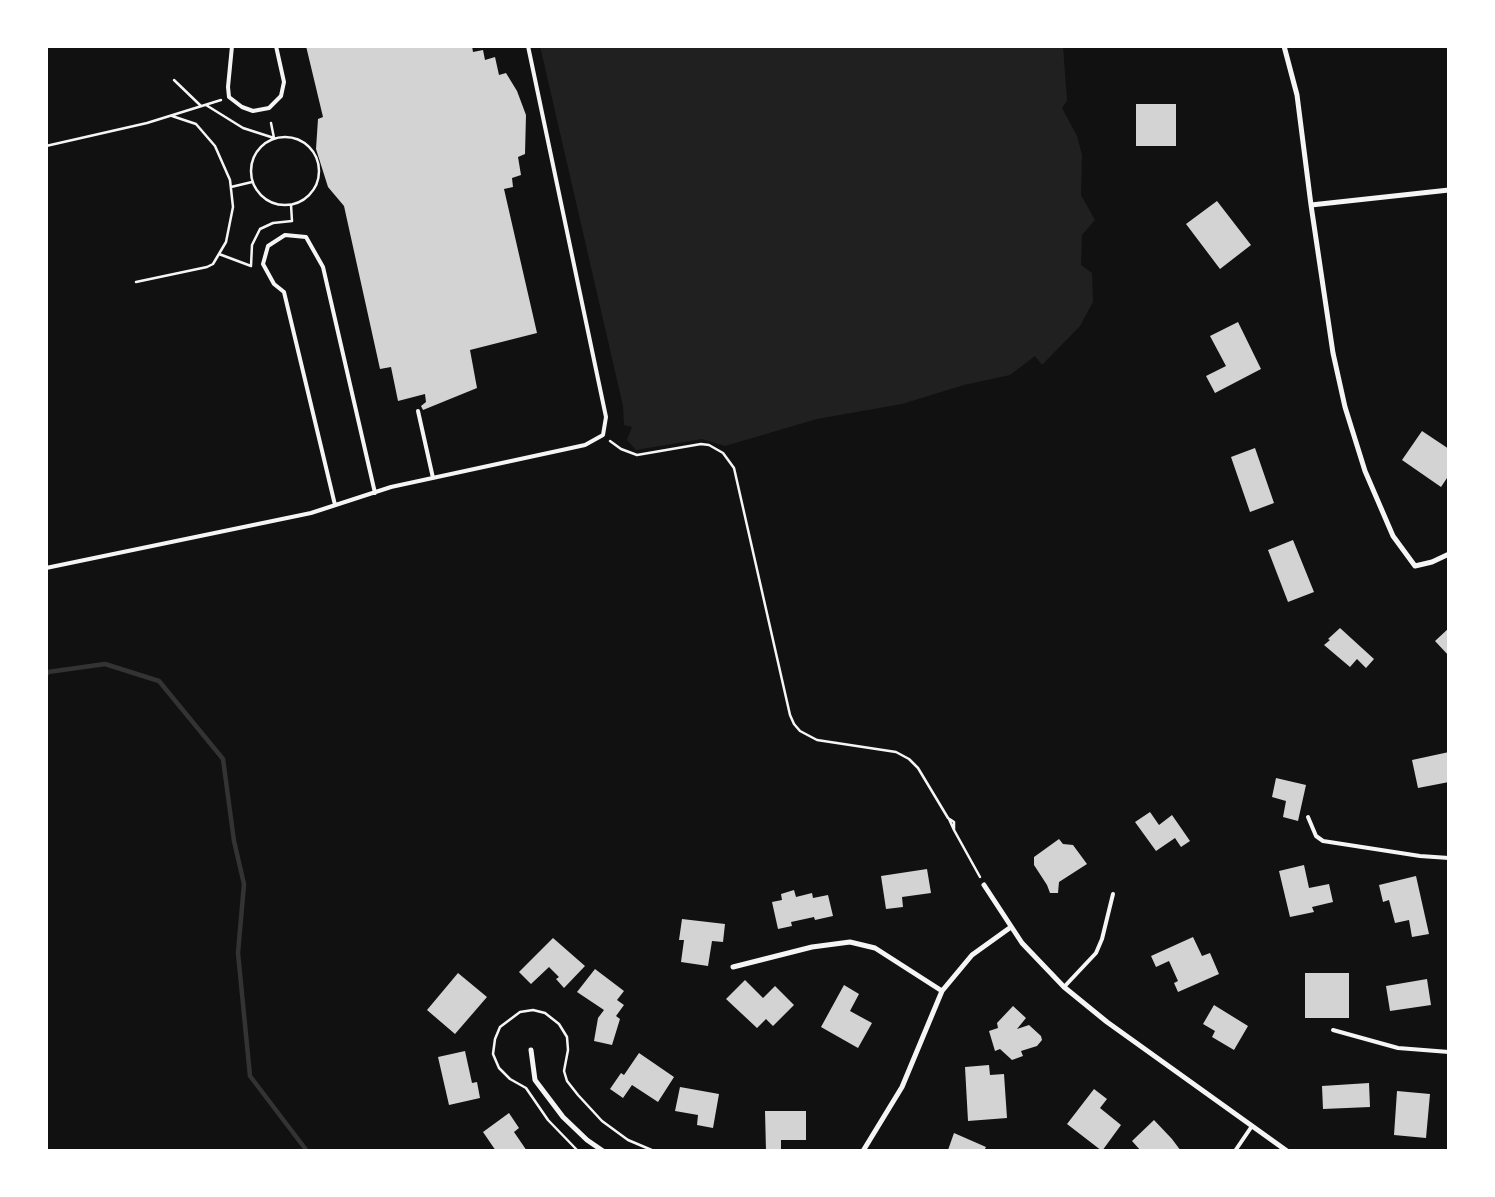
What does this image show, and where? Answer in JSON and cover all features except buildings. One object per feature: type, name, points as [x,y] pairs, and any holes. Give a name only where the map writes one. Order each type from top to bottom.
[{"type":"street","points":[[1284,46],[1297,95],[1310,206],[1333,353],[1345,407],[1365,471],[1393,536],[1415,566],[1432,562],[1449,554]]},
{"type":"street","points":[[1310,206],[1449,190]]},
{"type":"street","points":[[984,885],[1022,943],[1064,987],[1107,1022],[1287,1151]]},
{"type":"street","points":[[863,1151],[902,1087],[942,991],[972,955],[1011,928]]},
{"type":"street","points":[[733,967],[812,947],[850,942],[875,948],[942,991]]},
{"type":"street","points":[[531,1050],[535,1080],[563,1117],[603,1151]]},
{"type":"lane","points":[[232,46],[228,87],[229,97],[242,107],[253,111],[269,108],[281,96],[284,82],[276,46]]},
{"type":"lane","points":[[46,568],[311,513],[375,493],[433,478],[585,445],[603,435],[606,417],[528,46]]},
{"type":"lane","points":[[335,505],[284,292],[274,284],[264,264],[268,246],[285,235],[306,237],[323,266],[375,493]]},
{"type":"lane","points":[[418,410],[433,478]]},
{"type":"lane","points":[[1308,817],[1316,836],[1322,841],[1420,856],[1449,858]]},
{"type":"lane","points":[[1064,987],[1096,953],[1102,939],[1113,894]]},
{"type":"lane","points":[[1333,1030],[1398,1048],[1449,1052]]},
{"type":"lane","points":[[1234,1151],[1252,1126]]},
{"type":"path","points":[[174,80],[201,106]]},
{"type":"path","points":[[46,146],[147,123],[229,97]]},
{"type":"path","points":[[206,105],[243,128],[274,138],[296,138],[306,143],[314,152],[320,174],[317,185],[302,202],[291,205],[279,205],[268,202],[259,194],[252,182],[251,162],[256,152],[264,143],[274,138]]},
{"type":"path","points":[[136,282],[207,267],[213,264],[226,242],[233,207],[231,187],[215,146],[196,124],[172,116]]},
{"type":"path","points":[[271,123],[274,138]]},
{"type":"path","points":[[231,187],[252,182]]},
{"type":"path","points":[[219,254],[251,266],[252,245],[260,230],[273,223],[292,221],[291,205]]},
{"type":"path","points":[[603,435],[621,449],[638,455],[701,444],[709,445],[723,453],[734,468],[790,715],[794,724],[800,731],[817,740],[896,752],[918,768],[948,818],[954,822],[954,830],[984,885]]},
{"type":"path","points":[[578,1151],[548,1120],[526,1088],[510,1079],[499,1068],[493,1054],[495,1039],[500,1027],[520,1012],[533,1010],[545,1013],[559,1024],[567,1037],[568,1050],[564,1071],[568,1081],[578,1095],[602,1121],[628,1140],[654,1151]]},
{"type":"shaded area","points":[[540,46],[1063,46],[1067,101],[1062,108],[1077,136],[1082,155],[1081,195],[1095,220],[1082,235],[1081,265],[1092,273],[1093,302],[1080,326],[1042,365],[1035,356],[1010,375],[964,385],[902,404],[817,419],[725,446],[702,439],[636,450],[627,440],[632,427],[624,425],[623,406]]},
{"type":"waterway","points":[[46,675],[48,672],[105,664],[159,681],[223,759],[234,841],[244,884],[238,953],[250,1076],[307,1151]]}]
